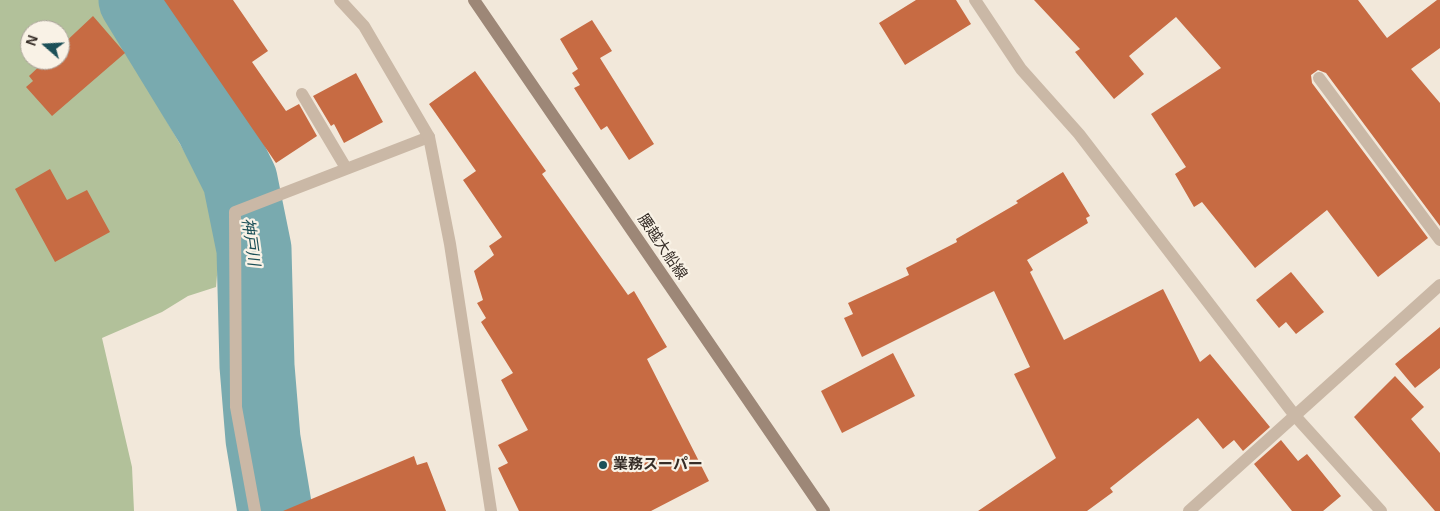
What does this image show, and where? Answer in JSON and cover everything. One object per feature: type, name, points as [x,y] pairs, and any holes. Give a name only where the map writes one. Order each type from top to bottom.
[{"type":"main road","name":"腰越大船線","points":[[474,0],[824,511]]},
{"type":"street","points":[[340,0],[364,26],[429,137],[450,244],[491,511]]},
{"type":"street","points":[[975,0],[1021,69],[1079,134],[1296,417],[1380,511]]},
{"type":"street","points":[[1319,78],[1440,240]]},
{"type":"street","points":[[302,94],[346,168]]},
{"type":"street","points":[[255,511],[236,407],[235,212],[264,199],[429,137]]},
{"type":"street","points":[[1189,511],[1296,417],[1440,285]]},
{"type":"green space","points":[[0,0],[108,0],[147,87],[213,201],[219,252],[216,287],[188,296],[162,312],[102,338],[132,467],[134,511],[0,511]]},
{"type":"building","points":[[164,0],[233,0],[268,51],[252,62],[286,111],[299,104],[317,136],[276,163]]},
{"type":"building","points":[[916,0],[956,0],[971,24],[905,65],[879,23]]},
{"type":"building","points":[[1034,0],[1358,0],[1387,38],[1437,0],[1440,0],[1440,48],[1411,69],[1440,103],[1440,226],[1326,73],[1318,70],[1311,75],[1312,83],[1428,238],[1378,277],[1327,210],[1255,268],[1202,202],[1194,207],[1175,174],[1186,167],[1151,114],[1221,68],[1176,17],[1129,56],[1144,74],[1114,99],[1075,52],[1080,49]]},
{"type":"building","points":[[93,16],[125,53],[52,116],[26,87],[33,81],[29,76],[35,70],[70,70],[70,38]]},
{"type":"building","points":[[592,20],[612,51],[600,58],[654,144],[629,160],[607,126],[601,130],[574,88],[580,85],[572,73],[578,69],[560,39]]},
{"type":"building","points":[[475,71],[546,171],[542,174],[628,295],[634,291],[667,347],[647,359],[709,481],[651,511],[519,511],[498,468],[508,463],[498,445],[528,430],[501,380],[513,373],[481,322],[486,318],[477,303],[483,300],[474,271],[494,255],[489,246],[502,237],[463,180],[476,171],[429,104]]},
{"type":"building","points":[[356,73],[383,122],[344,143],[334,124],[331,126],[313,96]]},
{"type":"building","points":[[50,169],[67,200],[87,190],[110,232],[55,262],[15,189]]},
{"type":"building","points":[[1063,172],[1090,216],[1086,218],[1088,223],[1027,260],[1033,270],[1030,272],[1064,340],[1163,289],[1200,362],[1210,354],[1270,427],[1243,451],[1234,440],[1223,449],[1198,418],[1110,488],[1113,492],[1087,511],[978,511],[1056,458],[1014,374],[1030,367],[994,291],[862,357],[844,318],[853,314],[848,303],[909,275],[906,268],[957,242],[956,239],[1018,203],[1016,201]]},
{"type":"building","points":[[1291,272],[1324,312],[1296,334],[1286,322],[1279,328],[1256,300]]},
{"type":"building","points":[[1440,327],[1440,368],[1415,388],[1395,364]]},
{"type":"building","points":[[893,353],[915,396],[842,433],[821,391]]},
{"type":"building","points":[[1395,376],[1424,407],[1411,419],[1440,453],[1440,511],[1435,511],[1354,417]]},
{"type":"building","points":[[1281,440],[1298,461],[1307,454],[1341,496],[1323,511],[1292,511],[1254,464]]},
{"type":"building","points":[[414,456],[417,465],[427,462],[446,511],[283,511]]},
{"type":"waterway","name":"神戸川","points":[[136,0],[213,126],[240,180],[254,249],[257,366],[263,439],[275,511]]},
{"type":"place","name":"業務スーパー","points":[[603,465]]}]
